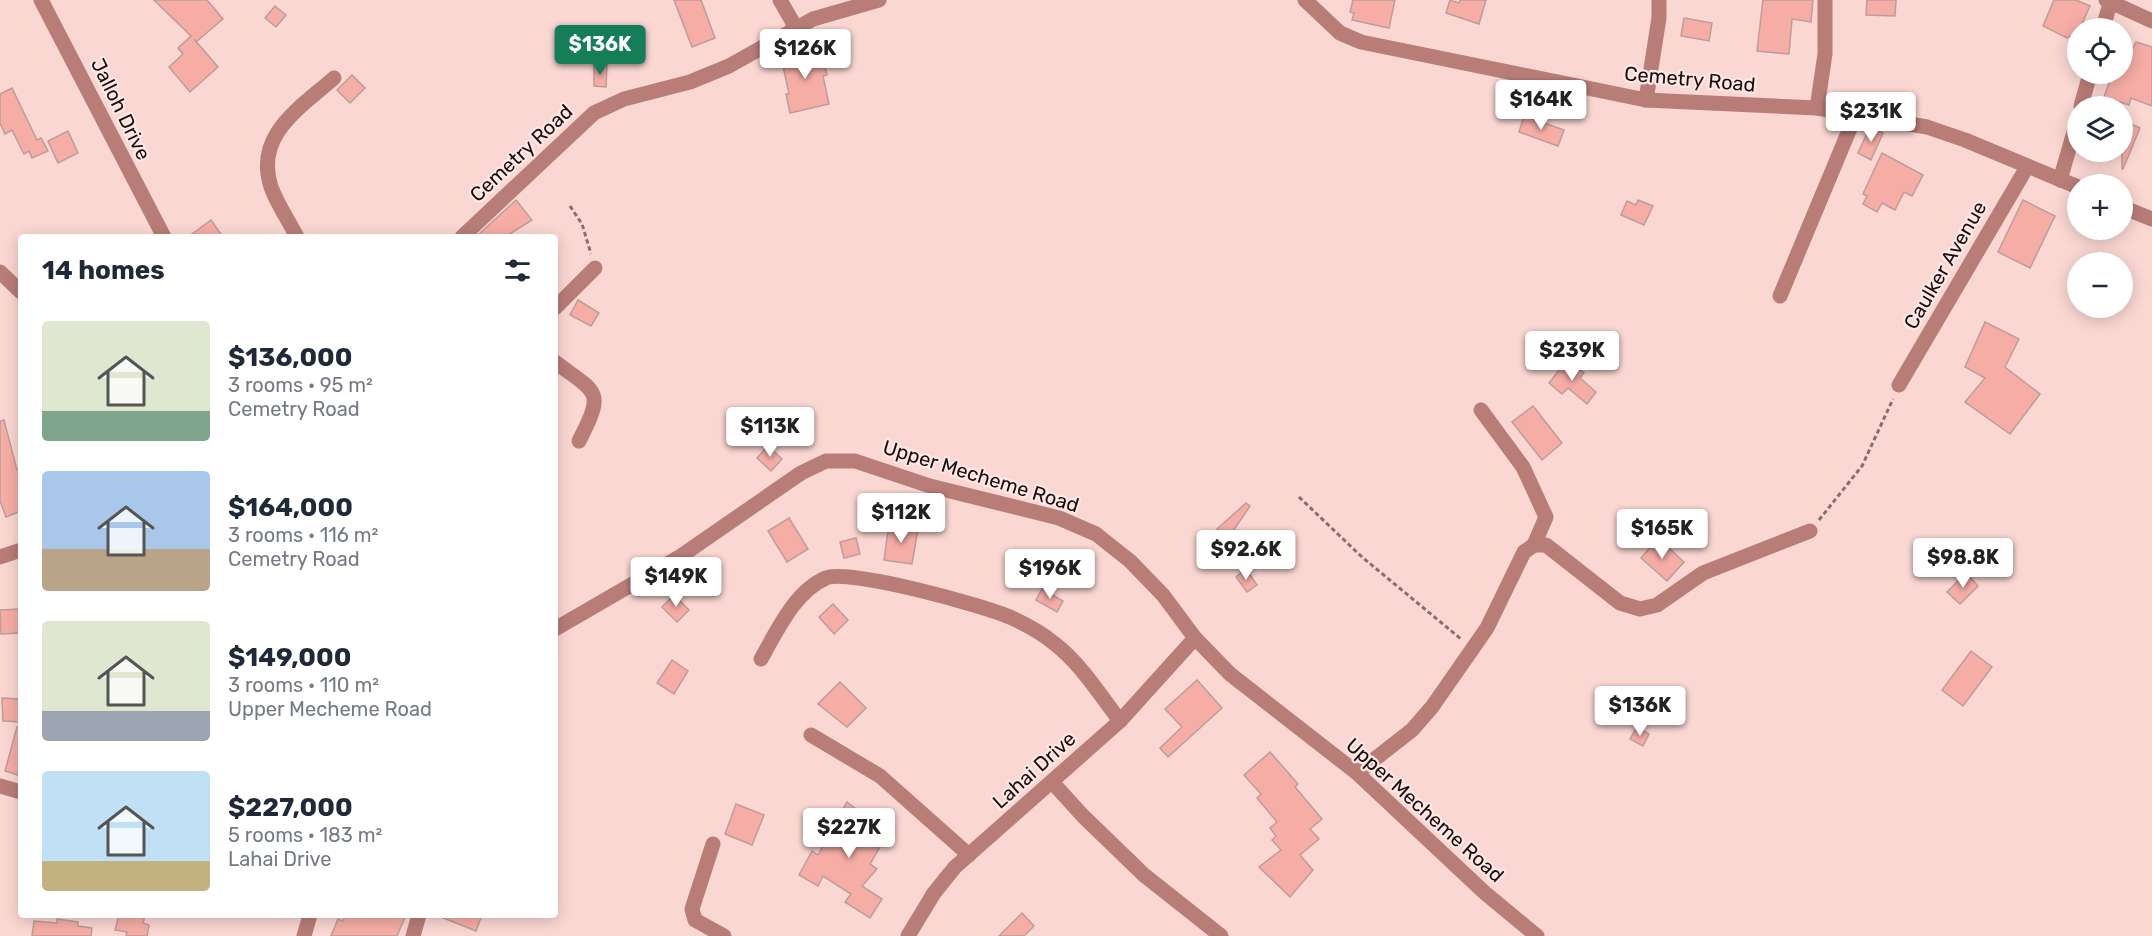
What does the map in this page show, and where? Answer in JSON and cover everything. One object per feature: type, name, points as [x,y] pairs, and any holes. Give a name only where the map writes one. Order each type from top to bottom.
[{"type":"street","points":[[780,0],[796,28]]},
{"type":"street","name":"Cemetry Road","points":[[465,234],[594,113],[624,99],[690,82],[729,66],[796,28],[833,11],[879,0]]},
{"type":"street","name":"Cemetry Road","points":[[1305,0],[1340,33],[1361,42],[1646,100],[1817,108],[1927,127],[1965,140],[2067,183]]},
{"type":"street","points":[[1646,100],[1659,18],[1659,0]]},
{"type":"street","points":[[1817,108],[1825,54],[1825,0]]},
{"type":"street","points":[[2106,18],[2110,0],[2152,21]]},
{"type":"street","name":"Jalloh Drive","points":[[45,2],[162,234]]},
{"type":"street","points":[[295,234],[271,188],[266,163],[272,139],[286,121],[334,78]]},
{"type":"street","points":[[1780,296],[1856,114]]},
{"type":"street","points":[[2060,180],[2067,156]]},
{"type":"street","name":"Caulker Avenue","points":[[1899,385],[2026,167]]},
{"type":"street","points":[[2133,211],[2152,219]]},
{"type":"street","points":[[558,305],[595,267]]},
{"type":"street","points":[[0,272],[18,289]]},
{"type":"street","points":[[558,364],[590,388],[596,399],[595,410],[579,441]]},
{"type":"street","points":[[1357,773],[1412,730],[1432,707],[1487,628],[1524,552],[1534,545],[1546,517],[1523,467],[1482,410]]},
{"type":"street","name":"Upper Mecheme Road","points":[[558,627],[681,556],[801,472],[825,461],[855,460],[940,489],[1059,518],[1096,534],[1130,561],[1163,595],[1195,638],[1230,675],[1357,773],[1485,893],[1538,936]]},
{"type":"street","points":[[1534,545],[1546,545],[1620,603],[1640,609],[1657,605],[1703,573],[1810,531]]},
{"type":"street","points":[[0,557],[18,551]]},
{"type":"street","points":[[761,659],[778,628],[810,587],[828,576],[890,584],[991,610],[1033,629],[1056,645],[1084,674],[1120,721]]},
{"type":"street","name":"Lahai Drive","points":[[912,934],[934,893],[955,867],[1053,783],[1120,721],[1195,638]]},
{"type":"street","points":[[811,735],[880,776],[969,855]]},
{"type":"street","points":[[1053,783],[1083,816],[1144,875],[1221,936]]},
{"type":"street","points":[[0,786],[18,791]]},
{"type":"street","points":[[713,844],[692,909],[695,920],[724,936]]},
{"type":"street","points":[[304,936],[309,918]]},
{"type":"street","points":[[413,936],[417,918]]},
{"type":"path","points":[[570,206],[582,224],[595,267]]},
{"type":"path","points":[[1810,531],[1862,466],[1899,385]]},
{"type":"path","points":[[1299,497],[1362,557],[1472,648]]},
{"type":"building","points":[[154,0],[207,0],[223,19],[196,42],[218,67],[190,92],[169,67],[183,54],[178,48],[191,36]]},
{"type":"building","points":[[674,0],[701,0],[715,38],[692,47]]},
{"type":"building","points":[[1353,0],[1395,0],[1389,28],[1352,20],[1354,13],[1350,12]]},
{"type":"building","points":[[1450,0],[1459,3],[1460,0],[1486,0],[1479,24],[1446,13]]},
{"type":"building","points":[[1763,0],[1813,0],[1811,22],[1792,19],[1789,54],[1757,51]]},
{"type":"building","points":[[1867,0],[1896,0],[1895,16],[1866,15]]},
{"type":"building","points":[[2054,0],[2076,0],[2090,6],[2085,18],[2067,18],[2067,38],[2043,26]]},
{"type":"building","points":[[275,6],[286,15],[276,27],[265,18]]},
{"type":"building","points":[[1684,18],[1712,23],[1709,41],[1681,36]]},
{"type":"building","points":[[2136,42],[2152,47],[2152,106],[2133,99],[2133,96],[2104,96],[2109,84],[2133,84],[2133,48]]},
{"type":"building","points":[[820,48],[827,75],[823,76],[829,104],[790,113],[786,94],[789,94],[781,57]]},
{"type":"building","points":[[594,65],[607,65],[606,87],[594,86]]},
{"type":"building","points":[[352,75],[365,88],[350,103],[337,90]]},
{"type":"building","points":[[12,88],[37,140],[41,138],[48,151],[32,158],[29,151],[24,154],[12,130],[5,134],[0,123],[0,94]]},
{"type":"building","points":[[1524,116],[1564,130],[1558,146],[1519,132]]},
{"type":"building","points":[[2133,125],[2140,128],[2133,145]]},
{"type":"building","points":[[1870,127],[1883,133],[1871,160],[1858,153]]},
{"type":"building","points":[[68,131],[78,153],[58,163],[48,141]]},
{"type":"building","points":[[1882,153],[1923,175],[1912,196],[1904,192],[1895,210],[1882,203],[1877,212],[1863,204],[1867,196],[1863,194]]},
{"type":"building","points":[[516,200],[532,220],[510,234],[479,234]]},
{"type":"building","points":[[1638,200],[1653,206],[1644,225],[1621,215],[1627,201],[1636,205]]},
{"type":"building","points":[[2023,200],[2055,216],[2030,268],[1998,252]]},
{"type":"building","points":[[211,220],[221,234],[192,234]]},
{"type":"building","points":[[578,300],[599,313],[591,326],[570,315]]},
{"type":"building","points":[[1985,322],[2019,339],[2005,367],[2040,394],[2010,434],[1965,402],[1985,378],[1965,367]]},
{"type":"building","points":[[1567,360],[1584,373],[1580,378],[1596,392],[1587,404],[1568,388],[1562,394],[1549,383]]},
{"type":"building","points":[[1533,406],[1562,443],[1542,460],[1512,422]]},
{"type":"building","points":[[4,420],[18,470],[18,512],[6,517],[0,501],[0,421]]},
{"type":"building","points":[[768,446],[782,459],[771,471],[757,458]]},
{"type":"building","points":[[1246,503],[1250,506],[1227,540],[1217,529]]},
{"type":"building","points":[[789,518],[808,549],[787,562],[768,531]]},
{"type":"building","points":[[889,524],[918,529],[912,564],[884,560]]},
{"type":"building","points":[[856,538],[860,554],[844,558],[840,542]]},
{"type":"building","points":[[1658,538],[1684,562],[1667,581],[1641,558]]},
{"type":"building","points":[[1246,569],[1257,585],[1247,592],[1236,577]]},
{"type":"building","points":[[1966,573],[1978,586],[1960,604],[1947,592]]},
{"type":"building","points":[[1042,589],[1063,601],[1057,612],[1036,600]]},
{"type":"building","points":[[674,595],[689,610],[677,622],[662,607]]},
{"type":"building","points":[[833,604],[848,620],[834,634],[819,617]]},
{"type":"building","points":[[18,609],[18,633],[1,634],[0,610]]},
{"type":"building","points":[[1971,651],[1992,667],[1963,706],[1942,690]]},
{"type":"building","points":[[672,660],[688,671],[674,694],[657,683]]},
{"type":"building","points":[[1197,680],[1222,708],[1168,757],[1160,748],[1182,727],[1165,709]]},
{"type":"building","points":[[840,682],[866,708],[847,727],[818,704]]},
{"type":"building","points":[[2,698],[18,699],[18,722],[3,721]]},
{"type":"building","points":[[17,727],[18,727],[18,775],[5,771]]},
{"type":"building","points":[[1637,727],[1649,734],[1643,746],[1630,739]]},
{"type":"building","points":[[1270,752],[1298,784],[1295,787],[1322,819],[1310,829],[1319,839],[1300,855],[1313,870],[1290,897],[1259,867],[1281,850],[1272,840],[1276,836],[1270,828],[1277,822],[1257,798],[1261,794],[1244,775]]},
{"type":"building","points":[[847,802],[873,822],[871,826],[886,837],[870,864],[877,869],[862,886],[882,899],[870,918],[845,902],[851,894],[823,876],[818,886],[799,875],[812,851],[818,855]]},
{"type":"building","points":[[736,804],[764,815],[752,845],[725,834]]},
{"type":"building","points":[[1022,913],[1034,926],[1024,936],[999,936]]},
{"type":"building","points":[[118,918],[144,918],[143,923],[149,925],[147,936],[126,936],[127,932],[115,930]]},
{"type":"building","points":[[344,918],[405,918],[397,936],[331,936],[338,919],[343,921]]},
{"type":"building","points":[[444,918],[481,918],[476,931]]},
{"type":"building","points":[[57,919],[78,922],[78,926],[92,928],[91,936],[32,936],[34,921],[57,923]]}]
